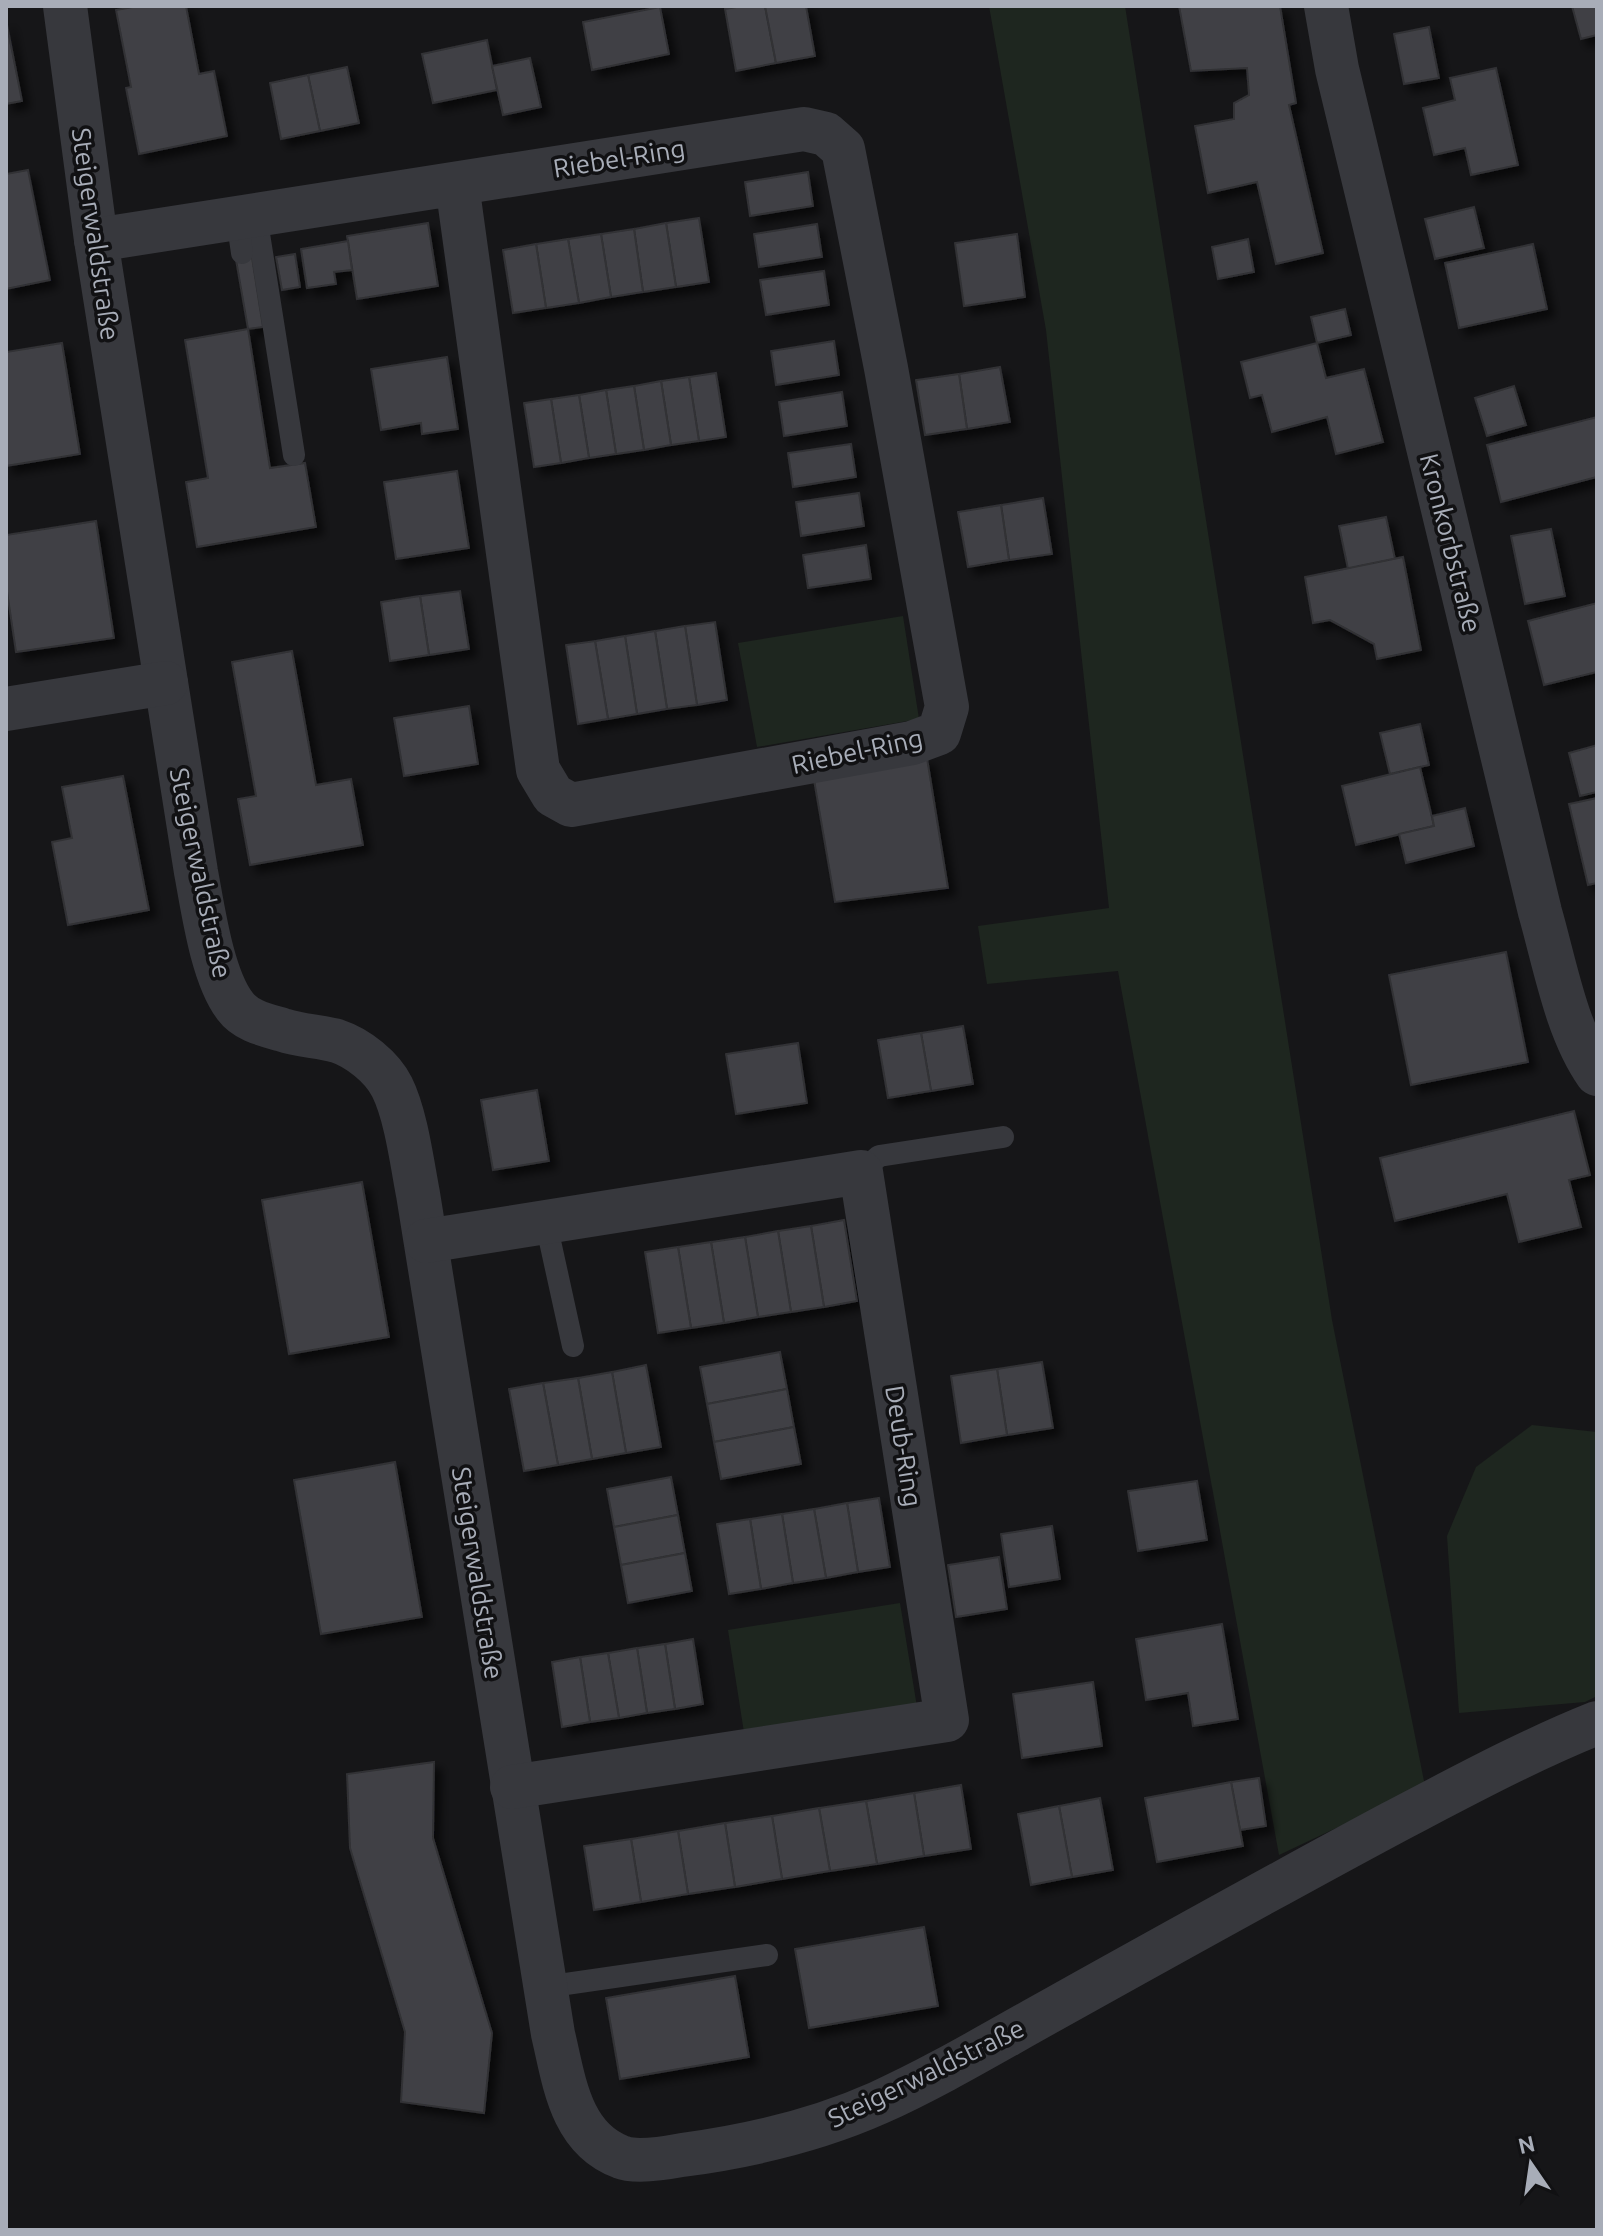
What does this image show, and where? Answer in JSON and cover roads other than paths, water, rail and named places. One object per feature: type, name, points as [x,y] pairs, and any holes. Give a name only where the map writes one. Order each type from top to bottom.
[{"type":"street","name":"Steigerwaldstraße","points":[[65,6],[96,240],[196,872],[210,943],[225,991],[236,1009],[256,1022],[300,1035],[337,1041],[366,1055],[391,1086],[405,1128],[426,1241],[553,2034],[571,2107],[591,2139],[622,2158],[658,2159],[784,2137],[833,2122],[966,2058],[1362,1839],[1558,1739],[1597,1723]]},
{"type":"street","name":"Kronkorbstraße","points":[[1326,6],[1340,85],[1540,912],[1568,1011],[1588,1061],[1597,1074]]},
{"type":"street","name":"Riebel-Ring","points":[[96,240],[245,229],[457,184],[804,129],[826,134],[843,149],[886,368],[947,707],[939,733],[912,743],[571,805],[553,795],[538,770],[457,184]]},
{"type":"street","points":[[6,709],[166,683]]},
{"type":"street","points":[[426,1241],[861,1172]]},
{"type":"street","name":"Deub-Ring","points":[[512,1787],[947,1720],[861,1172]]},
{"type":"lane","points":[[245,229],[294,455]]},
{"type":"lane","points":[[861,1172],[879,1156],[1003,1137]]},
{"type":"lane","points":[[546,1223],[573,1346]]},
{"type":"lane","points":[[545,1987],[767,1955]]}]
